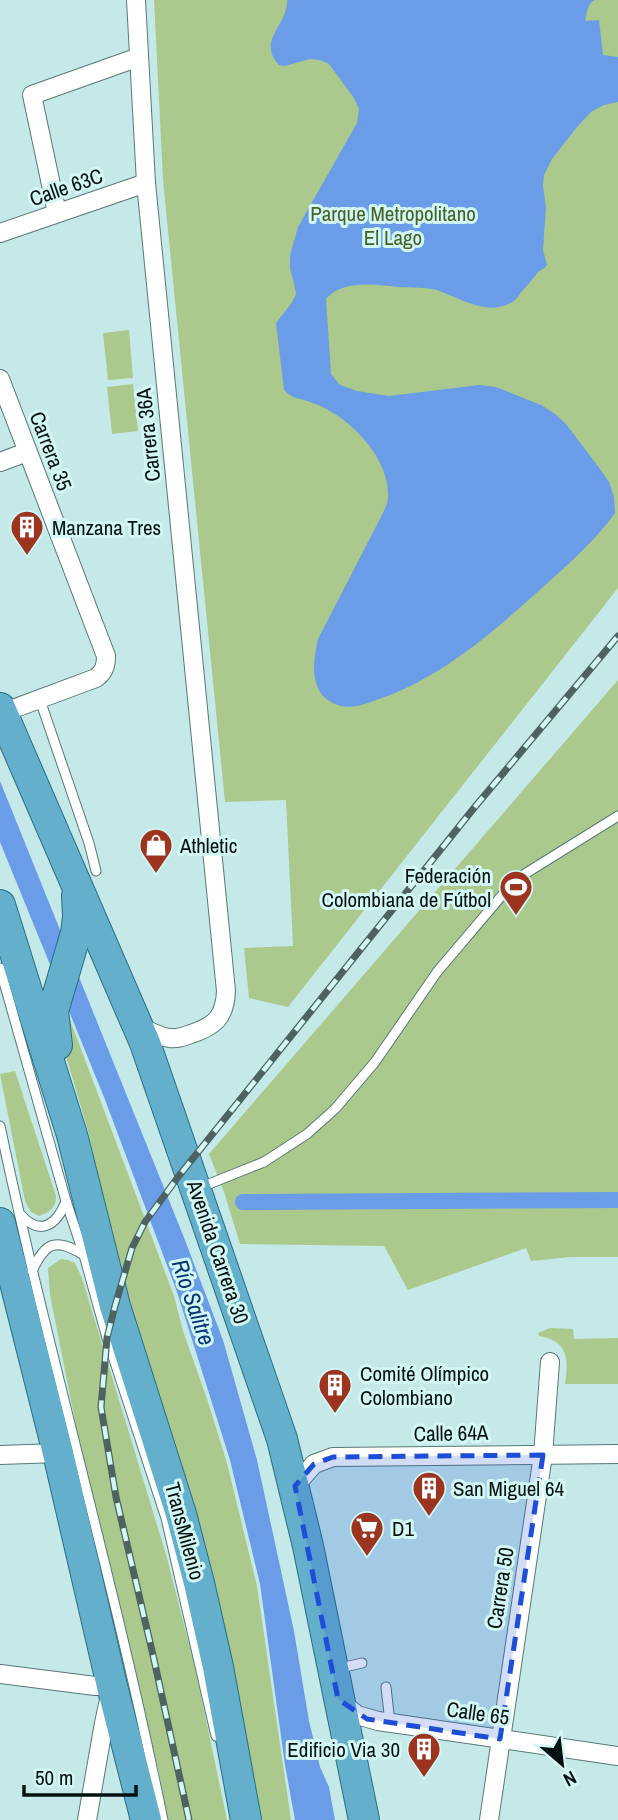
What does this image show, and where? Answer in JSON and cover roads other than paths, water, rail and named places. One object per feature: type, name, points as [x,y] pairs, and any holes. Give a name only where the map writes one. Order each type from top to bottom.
[{"type":"highway","name":"Avenida Carrera 30","points":[[1,710],[85,875],[282,1439],[295,1486],[364,1820]]},
{"type":"highway","points":[[72,1135],[53,1011],[76,933],[78,903],[85,875]]},
{"type":"highway","points":[[0,905],[72,1135],[114,1306],[181,1514],[218,1667],[246,1820]]},
{"type":"highway","points":[[9,1218],[58,1453],[146,1820]]},
{"type":"street","name":"Carrera 36A","points":[[136,0],[146,183],[226,991],[221,1015],[215,1023],[205,1030],[179,1038]]},
{"type":"street","points":[[57,214],[32,95],[139,57]]},
{"type":"street","name":"Calle 63C","points":[[0,233],[146,183]]},
{"type":"street","name":"Carrera 35","points":[[0,379],[106,656],[106,667],[102,674],[40,700]]},
{"type":"street","points":[[0,462],[27,452]]},
{"type":"street","points":[[1,710],[40,700]]},
{"type":"street","points":[[138,1025],[168,1038],[179,1038]]},
{"type":"street","points":[[156,1073],[167,1048],[179,1038]]},
{"type":"street","name":"Carrera 50","points":[[489,1820],[543,1455],[550,1362]]},
{"type":"street","points":[[0,1455],[58,1453]]},
{"type":"street","name":"Calle 64A","points":[[295,1486],[314,1464],[333,1457],[618,1454]]},
{"type":"street","points":[[0,1674],[112,1686],[87,1820]]},
{"type":"street","name":"Calle 65","points":[[338,1699],[367,1719],[618,1756]]},
{"type":"lane","points":[[40,700],[85,831],[85,875]]},
{"type":"lane","points":[[196,1189],[264,1162],[307,1134],[335,1109],[375,1062],[437,972],[515,880],[618,816]]},
{"type":"lane","name":"TransMilenio","points":[[0,968],[107,1338],[166,1518],[218,1746]]},
{"type":"lane","points":[[0,1126],[9,1218],[32,1271],[118,1616],[163,1820]]},
{"type":"lane","points":[[9,1218],[47,1226],[62,1212],[66,1201]]},
{"type":"lane","points":[[32,1271],[39,1256],[51,1247],[61,1244],[84,1255]]},
{"type":"lane","points":[[332,1670],[362,1663]]},
{"type":"lane","points":[[386,1687],[390,1723]]},
{"type":"water","points":[[287,0],[595,0],[589,6],[585,21],[599,20],[603,55],[618,57],[618,102],[591,112],[552,159],[544,175],[546,207],[543,250],[547,265],[515,300],[496,308],[486,307],[432,289],[370,285],[341,288],[326,299],[331,374],[340,385],[357,391],[389,396],[479,385],[496,387],[541,405],[566,424],[609,482],[615,513],[569,564],[473,647],[406,688],[369,703],[350,707],[331,702],[319,690],[314,674],[316,647],[385,507],[388,498],[387,483],[375,454],[353,428],[326,409],[294,397],[284,390],[276,323],[296,294],[290,269],[290,255],[298,227],[357,123],[359,109],[329,64],[310,59],[285,66],[279,65],[273,56],[272,40],[283,18]]},
{"type":"water","name":"Río Salitre","points":[[0,781],[223,1340],[257,1460],[294,1631],[309,1721],[320,1767],[329,1787],[335,1820],[295,1820],[260,1584],[230,1460],[177,1292],[104,1097],[0,842]]},
{"type":"waterway","points":[[243,1202],[618,1200]]},
{"type":"railway","points":[[189,1820],[116,1497],[101,1407],[107,1338],[132,1248],[145,1222],[178,1177],[474,808],[618,636]]},
{"type":"place","name":"Manzana Tres","points":[[27,557]]},
{"type":"place","name":"Athletic","points":[[156,875]]},
{"type":"place","name":"Federación Colombiana de Fútbol","points":[[516,917]]},
{"type":"place","name":"Comité Olímpico Colombiano","points":[[335,1415]]},
{"type":"place","name":"San Miguel 64","points":[[429,1518]]},
{"type":"place","name":"D1","points":[[367,1558]]},
{"type":"place","name":"Edificio Via 30","points":[[424,1779]]},
{"type":"park label","name":"Parque Metropolitano El Lago","points":[[393,225]]}]
